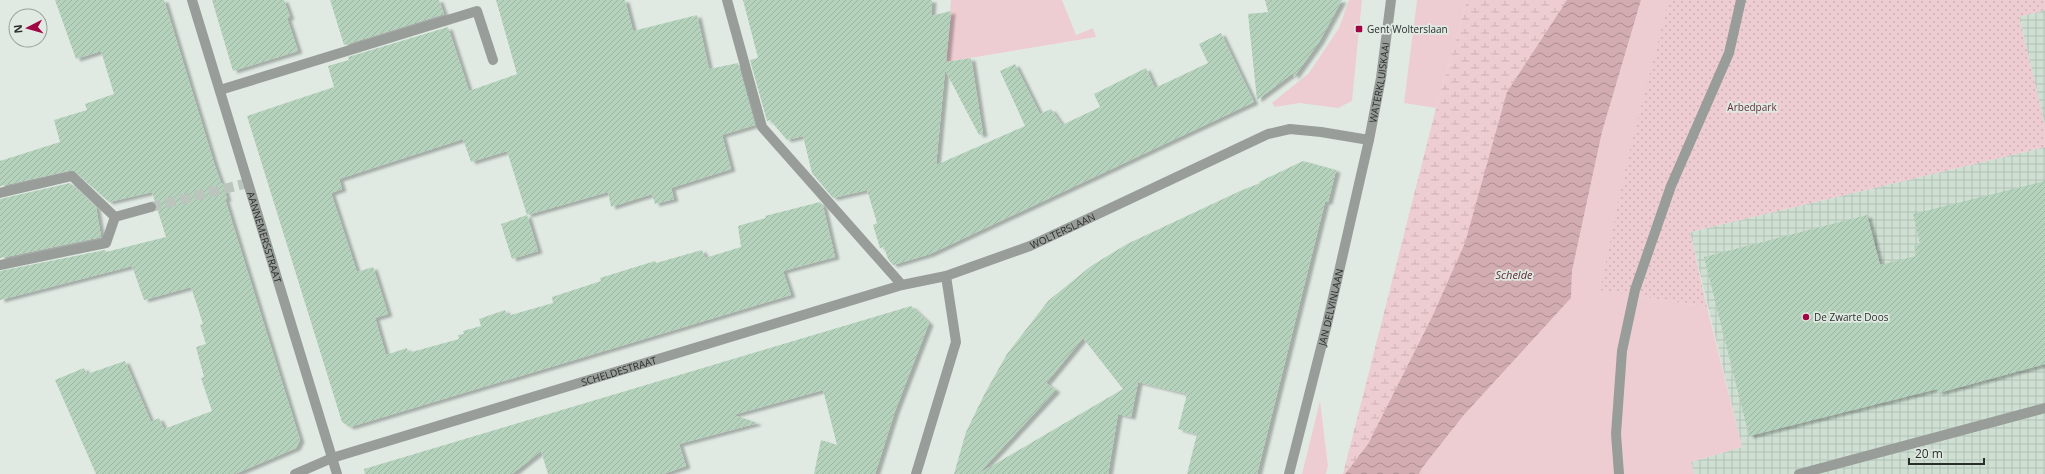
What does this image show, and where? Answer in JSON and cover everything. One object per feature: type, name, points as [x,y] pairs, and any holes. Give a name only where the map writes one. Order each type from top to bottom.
[{"type":"street","name":"AANNEMERSSTRAAT","points":[[192,0],[337,474]]},
{"type":"street","points":[[727,0],[762,127],[902,285]]},
{"type":"street","name":"WATERKLUISKAAI","points":[[1369,140],[1381,78],[1391,0]]},
{"type":"street","points":[[1619,474],[1616,434],[1622,351],[1635,290],[1671,186],[1729,53],[1741,0]]},
{"type":"street","points":[[220,90],[477,11],[493,60]]},
{"type":"street","name":"WOLTERSLAAN","points":[[946,276],[1030,246],[1268,134],[1290,129],[1321,132],[1369,140]]},
{"type":"street","name":"JAN DELVINLAAN","points":[[1289,474],[1327,324],[1369,140]]},
{"type":"street","points":[[0,193],[72,176],[116,217]]},
{"type":"street","points":[[116,217],[151,207]]},
{"type":"street","points":[[0,265],[106,243],[116,217]]},
{"type":"street","points":[[916,474],[956,342],[946,276]]},
{"type":"street","name":"SCHELDESTRAAT","points":[[295,474],[332,458],[902,285],[946,276]]},
{"type":"street","points":[[1799,474],[2045,408]]},
{"type":"shaded area","points":[[2045,10],[2045,125],[2019,17]]},
{"type":"shaded area","points":[[2045,147],[2045,474],[1694,474],[1691,462],[1742,447],[1690,232]]},
{"type":"green space","points":[[951,0],[1062,0],[1076,35],[1093,28],[1096,37],[946,62]]},
{"type":"green space","points":[[1349,0],[1362,0],[1352,101],[1338,108],[1299,103],[1275,107],[1272,103],[1309,73],[1339,28]]},
{"type":"green space","points":[[1417,0],[1467,0],[1436,108],[1404,103]]},
{"type":"green space","points":[[1467,0],[1567,0],[1507,92],[1466,243],[1432,317],[1368,444],[1345,474],[1343,474],[1436,108]]},
{"type":"green space","points":[[1641,0],[1733,0],[1620,293],[1707,307],[1742,447],[1691,462],[1694,474],[1419,474],[1422,468],[1463,416],[1571,298],[1572,271],[1602,132]]},
{"type":"green space","name":"Arbedpark","points":[[1669,0],[2045,0],[2045,10],[2019,17],[2045,125],[2045,147],[1690,232],[1707,307],[1600,290],[1627,162]]},
{"type":"green space","points":[[1320,401],[1328,466],[1326,474],[1302,474]]},
{"type":"water","name":"Schelde","points":[[1567,0],[1641,0],[1602,132],[1572,271],[1571,298],[1463,416],[1422,468],[1419,474],[1345,474],[1368,444],[1432,317],[1465,243],[1507,92]]},
{"type":"building","points":[[55,0],[164,0],[214,163],[221,183],[223,184],[227,199],[225,199],[300,440],[296,448],[235,474],[96,474],[55,380],[84,368],[87,374],[125,361],[151,422],[159,418],[164,429],[212,411],[201,378],[204,377],[196,347],[206,344],[200,325],[203,324],[191,287],[144,300],[132,266],[0,300],[0,271],[105,250],[106,252],[166,237],[152,192],[109,202],[73,170],[0,186],[0,161],[60,142],[54,120],[87,110],[85,104],[114,94],[101,51],[76,59]]},
{"type":"building","points":[[212,0],[284,0],[290,17],[287,18],[298,51],[233,71]]},
{"type":"building","points":[[330,0],[439,0],[444,14],[344,45]]},
{"type":"building","points":[[496,0],[625,0],[633,31],[697,15],[709,69],[738,63],[755,125],[722,135],[731,169],[671,188],[674,199],[655,204],[652,194],[611,207],[608,192],[527,215],[507,151],[471,162],[463,139],[339,179],[342,189],[331,193],[357,272],[373,267],[388,314],[375,318],[386,355],[407,348],[408,353],[459,339],[458,335],[464,334],[463,331],[481,326],[479,319],[505,310],[507,316],[553,303],[552,297],[601,281],[600,278],[655,261],[656,263],[702,250],[705,258],[741,247],[738,226],[766,218],[765,216],[820,202],[823,206],[835,257],[783,271],[791,295],[350,427],[342,422],[247,116],[334,87],[328,66],[349,60],[348,57],[448,27],[469,91],[517,74]]},
{"type":"building","points":[[743,0],[932,0],[931,16],[951,11],[946,62],[971,58],[983,134],[979,135],[945,70],[936,165],[1025,126],[1000,71],[1015,64],[1040,114],[1051,109],[1062,125],[1100,107],[1094,94],[1146,68],[1155,88],[1208,63],[1199,44],[1221,33],[1254,102],[930,254],[893,265],[888,259],[884,247],[880,248],[873,225],[877,223],[867,190],[833,198],[812,173],[803,136],[787,140],[770,120],[767,121],[750,60],[758,58]]},
{"type":"building","points":[[1265,0],[1342,0],[1319,42],[1294,77],[1293,73],[1257,100],[1248,14],[1268,12]]},
{"type":"building","points":[[1303,161],[1336,170],[1328,202],[1325,202],[1257,474],[1187,474],[1197,434],[1178,429],[1187,394],[1138,382],[1131,417],[1118,414],[1108,474],[954,474],[966,432],[985,393],[1007,354],[1048,301],[1091,266],[1127,244],[1260,183],[1259,182]],"holes":[[[1083,338],[1123,389],[978,474],[1056,390],[1046,383]]]},
{"type":"building","name":"De Zwarte Doos","points":[[2045,181],[2045,364],[1938,393],[1937,389],[1749,436],[1704,257],[1867,215],[1880,265],[1916,256],[1914,246],[1920,244],[1913,214]]},
{"type":"building","points":[[70,183],[96,207],[101,237],[0,258],[0,199]]},
{"type":"building","points":[[527,215],[538,251],[512,259],[501,224]]},
{"type":"building","points":[[911,306],[929,323],[895,411],[875,474],[814,474],[821,440],[837,445],[823,390],[733,415],[758,423],[679,444],[686,466],[663,474],[548,474],[541,451],[512,474],[365,474],[364,469]]},
{"type":"tunnel","points":[[151,207],[248,183]]},
{"type":"place","name":"Gent Wolterslaan","points":[[1359,29]]},
{"type":"place","name":"De Zwarte Doos","points":[[1806,317]]}]
